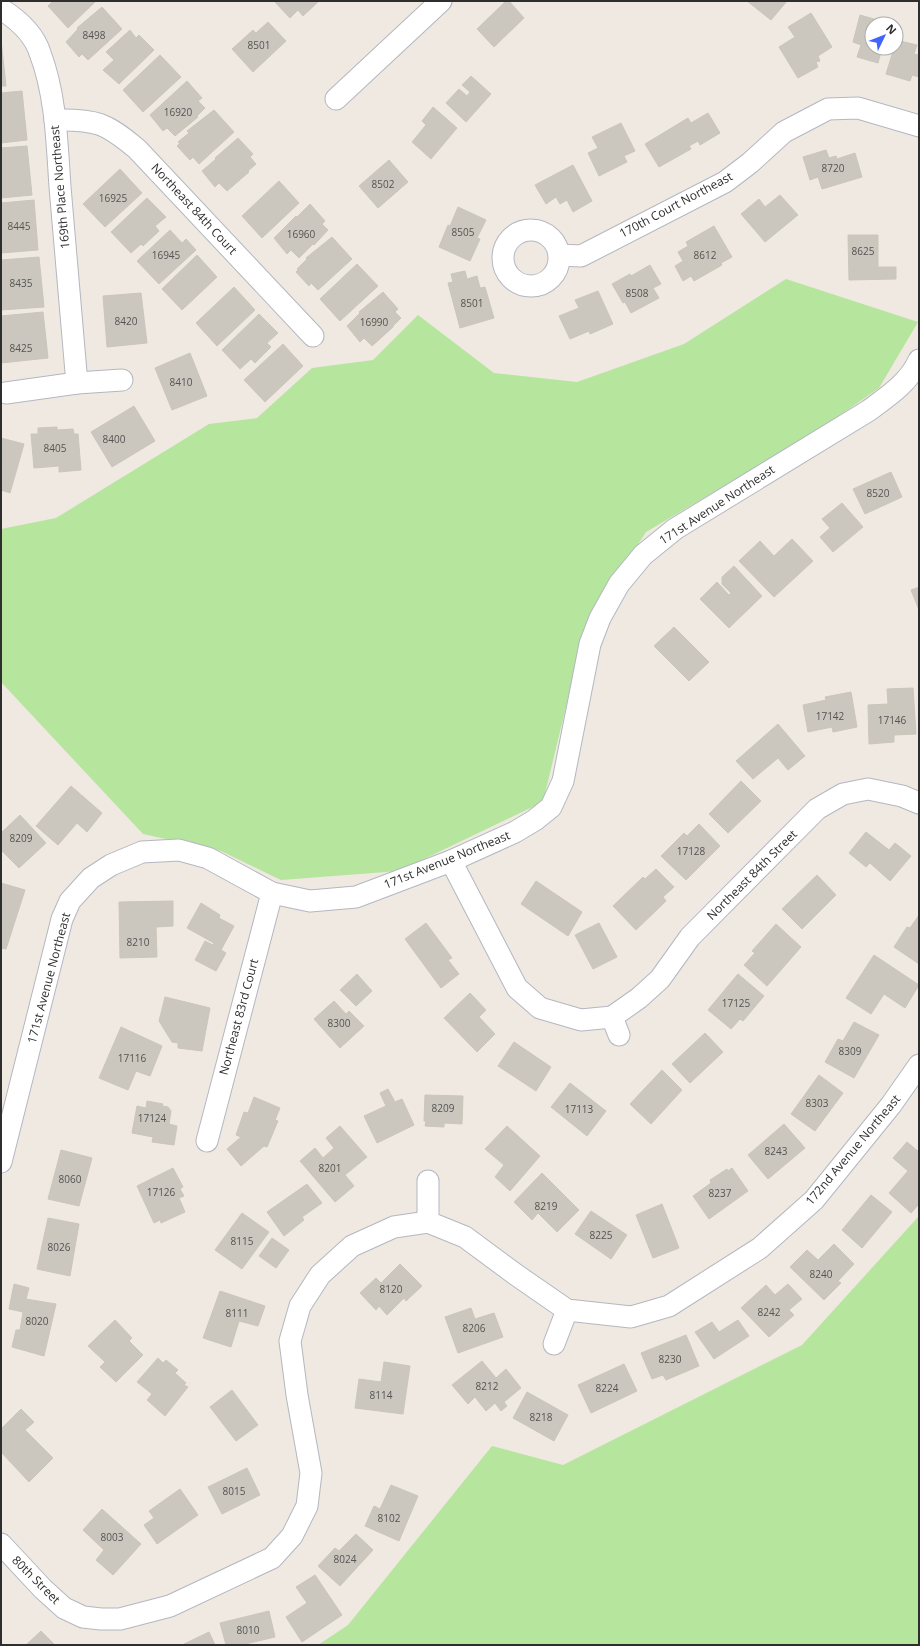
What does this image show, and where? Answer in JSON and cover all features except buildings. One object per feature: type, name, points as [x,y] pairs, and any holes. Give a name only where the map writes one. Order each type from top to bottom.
[{"type":"street","points":[[336,99],[441,1]]},
{"type":"street","name":"169th Place Northeast","points":[[1,9],[15,17],[29,33],[40,52],[47,75],[55,120],[77,383]]},
{"type":"street","name":"170th Court Northeast","points":[[559,255],[581,256],[725,182],[750,163],[784,132],[828,109],[858,108],[919,126]]},
{"type":"street","name":"Northeast 84th Court","points":[[55,120],[76,119],[94,121],[117,132],[137,149],[313,336]]},
{"type":"street","name":"171st Avenue Northeast","points":[[1,1162],[62,919],[70,901],[91,878],[111,865],[142,852],[179,850],[208,858],[272,893],[310,901],[356,897],[451,861],[515,832],[535,820],[551,806],[563,781],[590,644],[600,618],[619,584],[642,555],[675,529],[868,411],[896,390],[916,367],[919,360]]},
{"type":"street","points":[[6,393],[77,383],[122,380]]},
{"type":"street","name":"Northeast 84th Street","points":[[451,861],[517,988],[540,1008],[581,1020],[616,1026],[639,998],[660,980],[690,937],[817,809],[843,794],[868,789],[902,796],[919,803]]},
{"type":"street","name":"Northeast 83rd Court","points":[[207,1141],[272,893]]},
{"type":"street","name":"172nd Avenue Northeast","points":[[428,1222],[465,1237],[567,1310],[631,1317],[669,1306],[760,1248],[814,1200],[891,1105],[919,1065]]},
{"type":"street","points":[[428,1181],[428,1222]]},
{"type":"street","name":"80th Street","points":[[3,1551],[64,1608],[83,1617],[101,1619],[120,1619],[170,1606],[272,1558],[292,1536],[307,1506],[309,1493],[311,1473],[297,1395],[290,1341],[300,1306],[320,1275],[352,1246],[394,1227],[428,1222]]},
{"type":"street","points":[[554,1344],[567,1310]]},
{"type":"green space","points":[[786,279],[918,322],[879,388],[817,431],[646,532],[586,624],[543,802],[399,871],[281,880],[221,851],[143,834],[1,682],[1,529],[56,518],[209,424],[257,418],[312,368],[373,360],[418,315],[494,373],[577,382],[684,344]]},
{"type":"green space","points":[[919,1216],[919,1645],[318,1645],[348,1625],[492,1446],[563,1465],[802,1345]]}]
